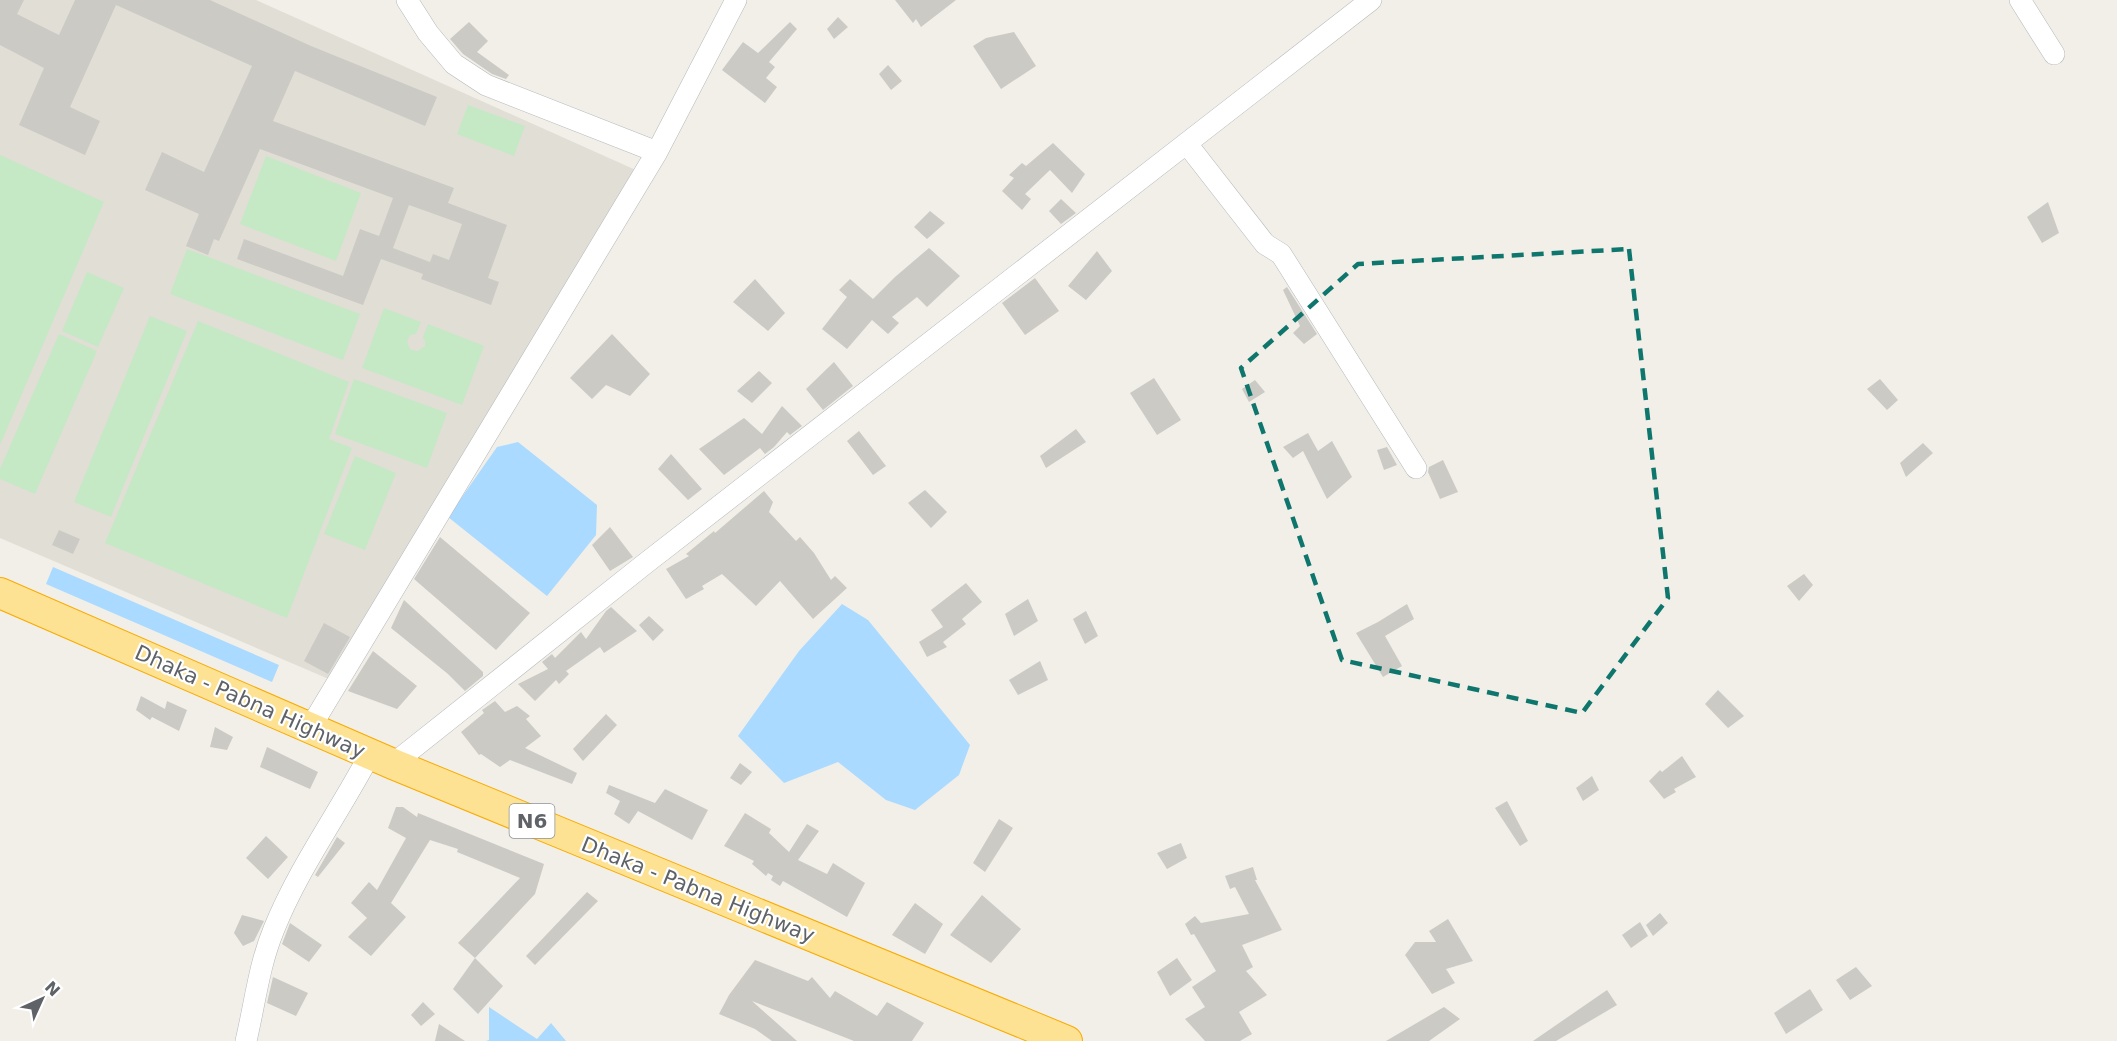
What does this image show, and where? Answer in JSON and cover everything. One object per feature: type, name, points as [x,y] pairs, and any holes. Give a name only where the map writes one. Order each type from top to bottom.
[{"type":"highway","name":"Dhaka - Pabna Highway","points":[[0,593],[381,759],[1067,1041]]},
{"type":"street","points":[[407,0],[428,33],[454,64],[486,85],[657,152]]},
{"type":"street","points":[[310,728],[657,152],[736,0]]},
{"type":"street","points":[[246,1041],[264,956],[274,927],[302,871],[381,759],[665,549],[1371,0]]},
{"type":"street","points":[[2020,0],[2054,54]]},
{"type":"street","points":[[1187,144],[1265,244],[1281,254],[1416,468]]},
{"type":"highlighted area","points":[[1629,249],[1668,598],[1582,713],[1342,660],[1241,368],[1358,264]]},
{"type":"shaded area","points":[[0,0],[256,0],[638,171],[331,680],[0,538]]},
{"type":"green space","points":[[468,105],[525,126],[514,156],[457,134]]},
{"type":"green space","points":[[0,155],[104,202],[0,445]]},
{"type":"green space","points":[[266,156],[361,193],[336,261],[240,224]]},
{"type":"green space","points":[[187,249],[360,314],[343,360],[170,294]]},
{"type":"green space","points":[[87,272],[124,288],[98,347],[62,331]]},
{"type":"green space","points":[[384,308],[421,322],[416,334],[410,335],[408,339],[411,350],[418,351],[425,346],[423,337],[428,324],[484,346],[462,405],[362,368]]},
{"type":"green space","points":[[150,316],[187,331],[111,517],[74,502]]},
{"type":"green space","points":[[198,321],[349,382],[329,439],[352,448],[287,618],[105,543]]},
{"type":"green space","points":[[59,334],[97,351],[35,494],[0,479],[0,469]]},
{"type":"green space","points":[[354,379],[447,413],[427,468],[335,434]]},
{"type":"green space","points":[[355,456],[396,473],[365,550],[324,534]]},
{"type":"water","points":[[518,442],[597,505],[596,535],[547,596],[448,517],[497,447]]},
{"type":"water","points":[[53,567],[279,665],[272,682],[46,584]]},
{"type":"water","points":[[842,604],[868,620],[970,745],[959,775],[915,810],[886,800],[838,762],[784,783],[738,736],[799,651]]},
{"type":"water","points":[[489,1007],[537,1039],[551,1023],[566,1041],[486,1041],[489,1040]]},
{"type":"building","points":[[0,0],[24,0],[17,14],[59,35],[75,0],[210,0],[311,46],[437,97],[425,126],[295,71],[273,121],[454,188],[448,203],[507,225],[488,278],[499,282],[491,305],[421,279],[423,274],[381,259],[363,305],[237,259],[244,239],[343,276],[360,229],[379,236],[393,198],[260,149],[219,241],[214,239],[208,255],[186,246],[199,214],[145,190],[162,152],[204,172],[252,66],[116,5],[70,107],[100,121],[85,155],[19,125],[44,68],[0,45]],"holes":[[[409,205],[462,224],[449,260],[433,254],[430,262],[393,248]]]},
{"type":"building","points":[[895,0],[956,0],[921,27],[916,19],[913,23]]},
{"type":"building","points":[[838,17],[848,27],[834,39],[827,29]]},
{"type":"building","points":[[469,22],[488,41],[477,52],[509,75],[506,79],[492,74],[463,54],[450,39]]},
{"type":"building","points":[[790,22],[797,29],[769,62],[775,67],[766,78],[777,87],[765,103],[722,70],[743,42],[758,53]]},
{"type":"building","points":[[1014,32],[1036,66],[1001,89],[973,46],[986,38]]},
{"type":"building","points":[[888,65],[902,81],[891,90],[879,74]]},
{"type":"building","points":[[1053,143],[1085,174],[1072,193],[1050,170],[1025,194],[1031,199],[1022,210],[1002,191],[1014,178],[1009,175],[1022,163],[1026,166]]},
{"type":"building","points":[[1061,199],[1076,213],[1061,224],[1049,211]]},
{"type":"building","points":[[2048,202],[2059,233],[2042,243],[2027,217]]},
{"type":"building","points":[[930,211],[945,223],[927,239],[914,227]]},
{"type":"building","points":[[929,248],[960,276],[927,307],[917,297],[892,317],[899,323],[888,334],[872,320],[847,349],[822,329],[847,297],[839,290],[850,279],[873,299]]},
{"type":"building","points":[[1097,251],[1112,271],[1086,300],[1068,286]]},
{"type":"building","points":[[1035,278],[1059,311],[1025,335],[1002,303]]},
{"type":"building","points":[[755,279],[785,313],[768,331],[733,302]]},
{"type":"building","points":[[1287,287],[1317,334],[1304,344],[1293,333],[1300,326],[1283,290]]},
{"type":"building","points":[[612,334],[650,374],[630,396],[606,385],[592,399],[570,378]]},
{"type":"building","points":[[834,362],[853,386],[823,410],[806,389]]},
{"type":"building","points":[[759,371],[772,383],[752,403],[737,391]]},
{"type":"building","points":[[1154,378],[1181,420],[1157,435],[1130,393]]},
{"type":"building","points":[[1880,379],[1898,400],[1887,410],[1867,389]]},
{"type":"building","points":[[1255,380],[1265,392],[1249,402],[1242,389]]},
{"type":"building","points":[[782,406],[802,426],[790,435],[787,432],[765,454],[760,448],[724,475],[699,449],[744,418],[762,434]]},
{"type":"building","points":[[1076,429],[1086,442],[1046,468],[1040,456]]},
{"type":"building","points":[[859,431],[886,466],[873,475],[847,441]]},
{"type":"building","points":[[1308,433],[1318,451],[1332,441],[1352,477],[1327,499],[1303,451],[1293,458],[1283,447]]},
{"type":"building","points":[[1923,443],[1933,453],[1906,477],[1900,463]]},
{"type":"building","points":[[1387,447],[1397,465],[1384,470],[1377,450]]},
{"type":"building","points":[[671,454],[702,489],[688,500],[658,469]]},
{"type":"building","points":[[1443,460],[1458,492],[1440,499],[1428,472],[1429,467]]},
{"type":"building","points":[[925,490],[947,512],[931,528],[908,503]]},
{"type":"building","points":[[764,491],[773,502],[769,512],[796,541],[800,537],[814,553],[831,580],[835,576],[847,588],[813,619],[780,581],[756,606],[722,574],[702,586],[704,589],[686,599],[666,569],[689,556],[686,554],[714,531],[715,533]]},
{"type":"building","points":[[610,527],[633,557],[610,571],[592,545]]},
{"type":"building","points":[[59,530],[80,539],[73,554],[52,545]]},
{"type":"building","points":[[440,537],[530,613],[496,650],[414,579]]},
{"type":"building","points":[[1804,574],[1813,585],[1799,601],[1787,586]]},
{"type":"building","points":[[966,583],[982,602],[962,619],[966,624],[943,642],[947,647],[927,657],[919,642],[943,627],[931,610]]},
{"type":"building","points":[[1028,599],[1038,621],[1014,636],[1005,614]]},
{"type":"building","points":[[404,600],[483,672],[483,676],[465,691],[448,674],[391,628]]},
{"type":"building","points":[[1407,604],[1414,619],[1385,636],[1402,666],[1383,677],[1356,633]]},
{"type":"building","points":[[611,607],[637,631],[604,653],[600,647],[566,671],[569,674],[559,684],[556,680],[535,701],[518,684],[548,669],[542,662],[552,654],[555,658],[581,632],[586,639]]},
{"type":"building","points":[[1086,611],[1098,636],[1085,644],[1073,619]]},
{"type":"building","points":[[649,616],[664,630],[653,641],[639,625]]},
{"type":"building","points":[[324,623],[350,637],[328,674],[304,661]]},
{"type":"building","points":[[373,651],[417,686],[397,709],[348,691]]},
{"type":"building","points":[[1040,661],[1048,680],[1018,695],[1009,680]]},
{"type":"building","points":[[1718,690],[1744,716],[1728,728],[1705,704]]},
{"type":"building","points":[[141,696],[165,709],[167,701],[187,710],[179,731],[152,717],[150,720],[136,710]]},
{"type":"building","points":[[495,701],[505,712],[517,706],[530,716],[526,719],[541,736],[525,748],[577,773],[572,784],[510,760],[500,767],[481,754],[479,755],[461,732],[484,713],[482,710]]},
{"type":"building","points":[[606,714],[617,725],[583,761],[573,749]]},
{"type":"building","points":[[215,727],[233,737],[227,750],[210,747]]},
{"type":"building","points":[[267,747],[318,772],[310,789],[260,767]]},
{"type":"building","points":[[1682,756],[1696,777],[1674,789],[1676,792],[1664,799],[1649,781],[1660,770],[1662,772]]},
{"type":"building","points":[[740,763],[752,772],[741,785],[730,778]]},
{"type":"building","points":[[1592,776],[1599,790],[1583,801],[1576,788]]},
{"type":"building","points":[[609,785],[655,803],[665,789],[708,810],[692,840],[638,811],[629,824],[614,814],[620,801],[606,793]]},
{"type":"building","points":[[1507,801],[1528,841],[1520,846],[1495,808]]},
{"type":"building","points":[[396,807],[403,807],[417,817],[418,813],[544,864],[535,894],[475,958],[458,943],[520,878],[457,852],[458,849],[430,840],[391,903],[406,917],[371,956],[348,937],[367,918],[351,903],[369,882],[377,890],[406,838],[388,828]]},
{"type":"building","points":[[745,813],[771,829],[769,833],[789,852],[807,824],[819,831],[798,860],[827,874],[833,863],[865,883],[847,917],[783,881],[780,886],[771,880],[773,876],[768,873],[766,876],[752,864],[754,861],[724,846]]},
{"type":"building","points":[[999,819],[1013,828],[985,872],[973,863]]},
{"type":"building","points":[[266,836],[288,857],[268,879],[246,858]]},
{"type":"building","points":[[337,837],[345,843],[318,877],[315,875]]},
{"type":"building","points":[[1181,843],[1187,858],[1167,869],[1157,853]]},
{"type":"building","points":[[1253,867],[1257,880],[1255,880],[1282,930],[1242,945],[1253,967],[1246,971],[1267,995],[1239,1012],[1252,1034],[1240,1041],[1205,1041],[1185,1019],[1205,1007],[1192,987],[1216,971],[1194,934],[1191,935],[1185,924],[1195,916],[1201,923],[1249,914],[1235,887],[1230,889],[1225,876]]},
{"type":"building","points":[[587,892],[598,901],[535,965],[526,956]]},
{"type":"building","points":[[982,895],[1021,929],[991,963],[950,935]]},
{"type":"building","points":[[915,903],[943,924],[925,954],[892,935]]},
{"type":"building","points":[[1660,913],[1668,923],[1653,936],[1646,925]]},
{"type":"building","points":[[242,915],[264,921],[254,941],[243,946],[234,933]]},
{"type":"building","points":[[1448,919],[1473,961],[1446,969],[1455,983],[1432,994],[1405,955],[1415,942],[1436,942],[1429,931]]},
{"type":"building","points":[[1640,922],[1648,936],[1631,948],[1622,935]]},
{"type":"building","points":[[290,923],[322,945],[309,962],[282,944]]},
{"type":"building","points":[[475,958],[503,986],[478,1014],[453,989]]},
{"type":"building","points":[[1177,958],[1192,980],[1170,996],[1157,972]]},
{"type":"building","points":[[755,960],[808,981],[812,977],[830,998],[835,991],[877,1016],[887,1002],[924,1023],[912,1041],[854,1041],[752,1001],[797,1041],[772,1041],[755,1029],[719,1014],[729,995]]},
{"type":"building","points":[[1856,967],[1872,986],[1850,1000],[1836,980]]},
{"type":"building","points":[[273,977],[308,993],[296,1016],[267,1003]]},
{"type":"building","points":[[1810,989],[1823,1010],[1786,1034],[1774,1013]]},
{"type":"building","points":[[1607,990],[1617,1005],[1556,1041],[1533,1041]]},
{"type":"building","points":[[423,1002],[435,1014],[421,1026],[411,1015]]},
{"type":"building","points":[[1444,1007],[1460,1019],[1429,1041],[1386,1041]]},
{"type":"building","points":[[439,1024],[465,1041],[435,1041]]}]
